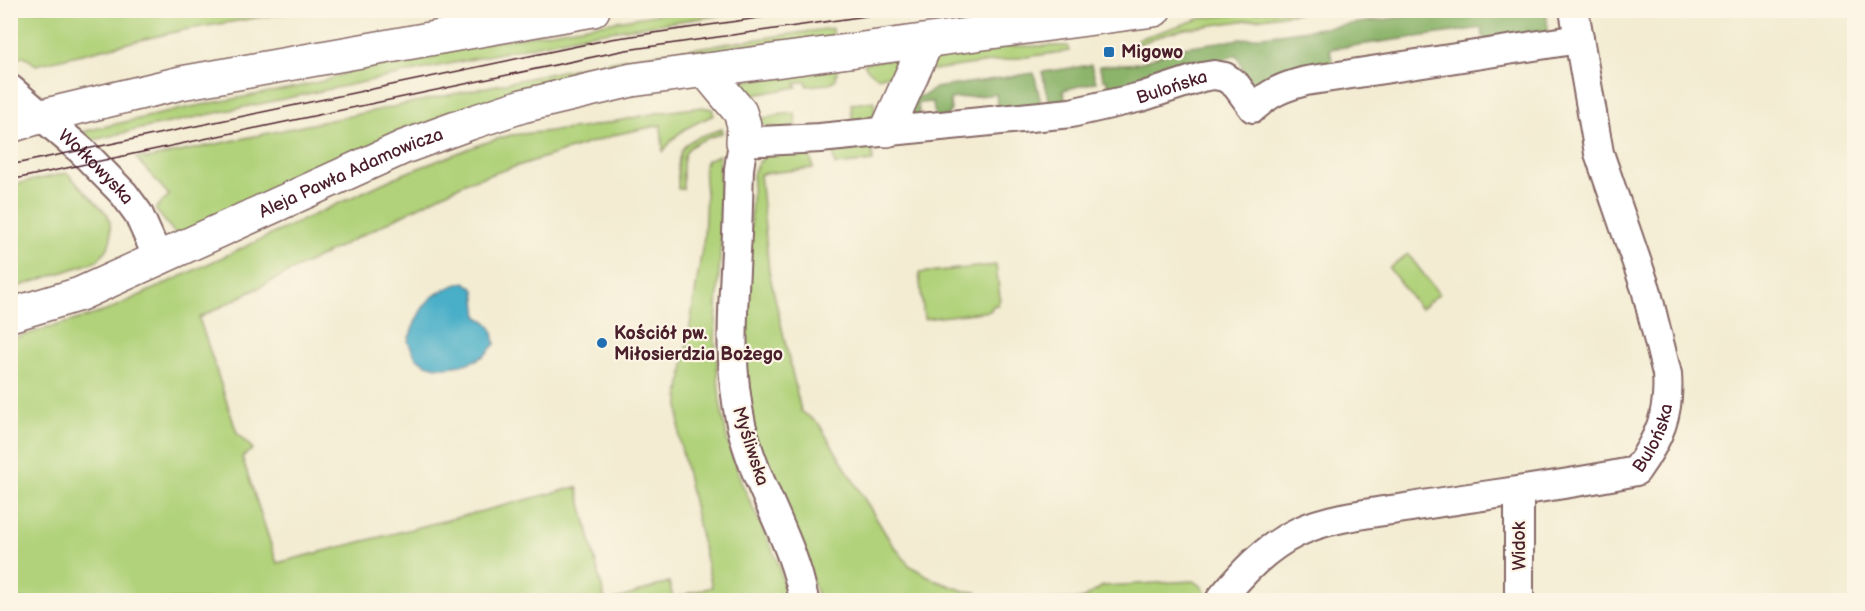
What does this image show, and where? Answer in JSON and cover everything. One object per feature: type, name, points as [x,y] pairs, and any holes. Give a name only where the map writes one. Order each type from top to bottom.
[{"type":"main road","points":[[10,126],[42,116],[181,83],[593,10]]},
{"type":"main road","points":[[705,70],[1154,10]]},
{"type":"main road","points":[[888,130],[927,40]]},
{"type":"main road","points":[[705,70],[740,112],[744,125],[743,142]]},
{"type":"main road","name":"Aleja Pawła Adamowicza","points":[[10,315],[80,294],[404,147],[470,123],[580,91],[632,80],[705,70]]},
{"type":"street","name":"Bulońska","points":[[1220,600],[1254,562],[1289,536],[1313,525],[1636,471],[1650,450],[1665,418],[1667,374],[1646,290],[1599,153],[1574,10]]},
{"type":"street","name":"Bulońska","points":[[743,142],[820,138],[1071,113],[1141,97],[1214,75],[1225,77],[1236,86],[1253,108],[1269,94],[1284,86],[1306,81],[1579,39]]},
{"type":"street","name":"Wołkowyska","points":[[10,89],[81,150],[124,194],[138,213],[159,260]]},
{"type":"street","name":"Myśliwska","points":[[743,142],[739,169],[731,338],[734,387],[742,427],[760,478],[792,553],[804,600]]},
{"type":"street","name":"Widok","points":[[1519,491],[1519,600]]},
{"type":"green space","points":[[1453,10],[1546,11],[1549,37],[1484,44],[1482,28],[1330,49],[1333,67],[1263,85],[1249,79],[1237,55],[1111,96],[1107,80],[1104,80],[1099,66],[1139,63],[1183,47]]},
{"type":"green space","points":[[26,11],[298,11],[183,30],[36,65],[24,56],[19,58],[11,54],[11,15]]},
{"type":"green space","points":[[677,11],[749,11],[591,34],[90,141],[85,131],[327,80],[367,65]]},
{"type":"green space","points":[[1264,11],[1311,11],[1185,29],[1139,44],[1138,39],[1202,18]]},
{"type":"green space","points":[[832,28],[833,40],[628,68],[178,237],[155,209],[169,195],[136,158],[146,159],[636,57]]},
{"type":"green space","points":[[982,46],[1068,46],[1069,51],[926,71],[939,55]]},
{"type":"green space","points":[[906,57],[901,73],[878,77],[867,69],[864,63]]},
{"type":"green space","points":[[1091,65],[1096,82],[1063,90],[1067,107],[1053,105],[1049,100],[1042,72]]},
{"type":"green space","points":[[837,68],[836,79],[829,84],[807,86],[806,81],[796,83],[797,87],[748,96],[735,82]]},
{"type":"green space","points":[[1034,73],[1042,108],[998,111],[996,94],[950,99],[951,110],[947,116],[935,118],[933,102],[918,103],[919,114],[909,118],[915,97],[925,95],[935,88]]},
{"type":"green space","points":[[874,101],[875,118],[853,126],[851,104]]},
{"type":"green space","points":[[702,107],[712,109],[714,115],[685,129],[663,152],[661,125],[618,134],[467,182],[199,318],[237,433],[253,449],[242,457],[277,563],[577,487],[605,600],[11,600],[11,339],[106,311],[398,176],[481,144],[511,135],[582,128],[657,113]]},
{"type":"green space","points":[[795,113],[796,130],[766,127],[756,120],[777,115]]},
{"type":"green space","points":[[722,129],[722,133],[699,142],[687,150],[683,164],[683,189],[678,189],[678,163],[684,147],[697,138]]},
{"type":"green space","points":[[872,148],[873,161],[835,165],[833,151]]},
{"type":"green space","points":[[805,149],[813,168],[760,174],[769,272],[801,411],[819,424],[890,541],[910,566],[937,581],[964,591],[975,592],[986,600],[819,600],[752,430],[743,373],[753,175],[756,167],[766,156]]},
{"type":"green space","points":[[719,155],[721,241],[715,340],[720,402],[728,443],[742,484],[778,562],[787,600],[615,600],[669,582],[673,598],[712,587],[679,438],[679,397],[704,236],[706,194],[704,167],[707,160]]},
{"type":"green space","points":[[67,173],[108,215],[111,238],[108,248],[97,261],[11,289],[11,185]]},
{"type":"green space","points":[[1408,254],[1439,294],[1420,309],[1389,268]]},
{"type":"green space","points":[[996,265],[1000,298],[998,305],[994,305],[990,311],[924,319],[919,273]]},
{"type":"green space","points":[[1193,581],[1203,588],[1205,600],[1037,600],[1082,599],[1103,586]]},
{"type":"water","points":[[465,282],[475,290],[478,317],[491,328],[495,344],[485,355],[460,365],[441,367],[424,363],[416,356],[408,341],[417,318],[427,302],[434,296]]},
{"type":"tram line","points":[[10,165],[611,39],[815,10]]},
{"type":"tram line","points":[[10,180],[626,50],[909,10]]},
{"type":"place","name":"Migowo","points":[[1109,52]]},
{"type":"place","name":"Kościół pw. Miłosierdzia Bożego","points":[[602,343]]}]
